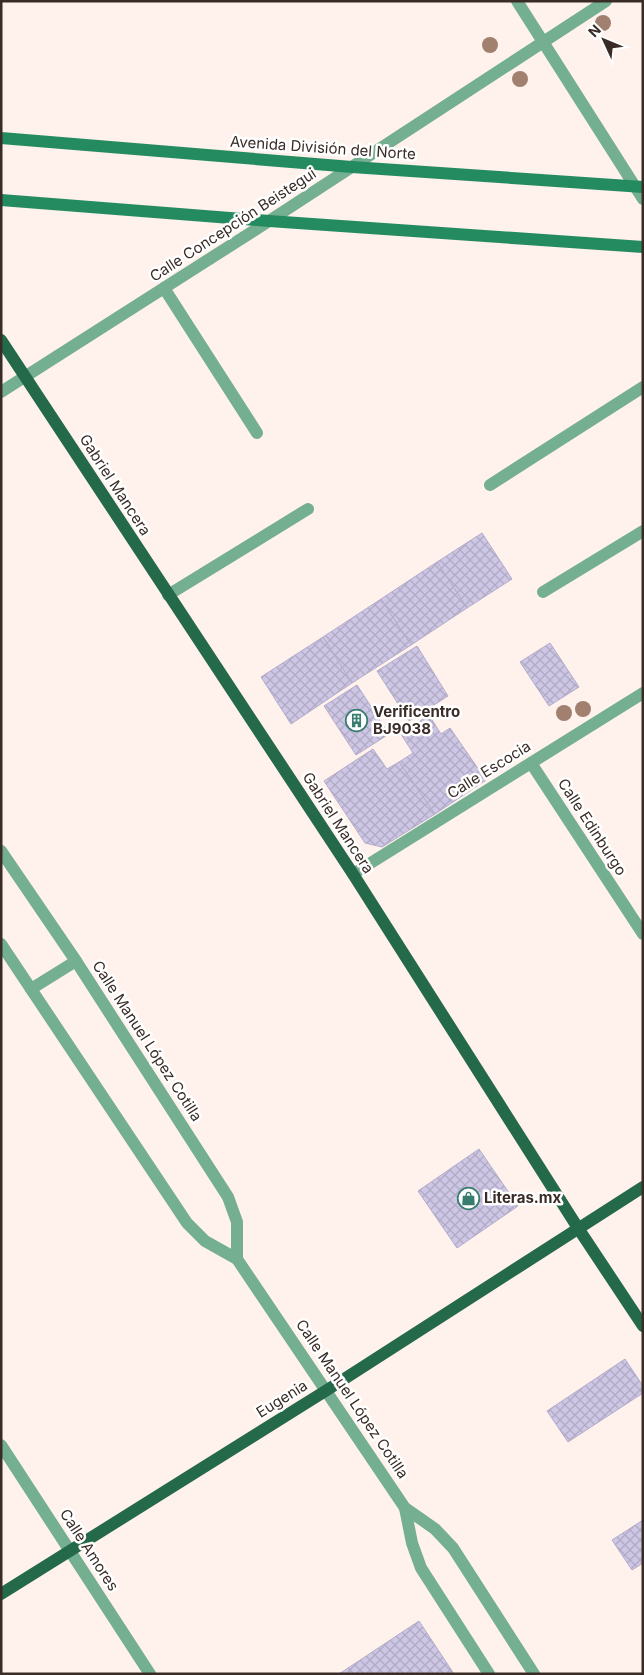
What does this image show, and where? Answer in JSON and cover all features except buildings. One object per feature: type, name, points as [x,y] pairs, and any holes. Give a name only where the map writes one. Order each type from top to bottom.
[{"type":"main road","name":"Avenida División del Norte","points":[[1,138],[352,167],[639,186]]},
{"type":"main road","points":[[1,200],[643,247]]},
{"type":"main road","name":"Gabriel Mancera","points":[[1,340],[353,874],[578,1228],[643,1326]]},
{"type":"main road","name":"Eugenia","points":[[1,1594],[327,1390],[643,1186]]},
{"type":"street","points":[[517,1],[639,186],[643,199]]},
{"type":"street","name":"Calle Concepción Beistegui","points":[[1,392],[269,221],[606,1]]},
{"type":"street","points":[[164,288],[257,433]]},
{"type":"street","points":[[490,485],[643,387]]},
{"type":"street","points":[[168,595],[308,509]]},
{"type":"street","points":[[543,592],[643,531]]},
{"type":"street","name":"Calle Escocia","points":[[353,874],[643,693]]},
{"type":"street","name":"Calle Edinburgo","points":[[531,763],[643,934]]},
{"type":"street","name":"Calle Manuel López Cotilla","points":[[1,851],[76,961],[228,1197],[236,1222],[237,1259]]},
{"type":"street","name":"Calle Manuel López Cotilla","points":[[1,944],[188,1223],[205,1241],[237,1259],[405,1508],[435,1529],[453,1548],[534,1674]]},
{"type":"street","points":[[31,989],[76,961]]},
{"type":"street","name":"Calle Amores","points":[[1,1445],[150,1674]]},
{"type":"street","name":"Calle Manuel López Cotilla","points":[[405,1508],[412,1543],[421,1568],[490,1674]]},
{"type":"place","name":"Verificentro BJ9038","points":[[357,721]]},
{"type":"place","name":"Literas.mx","points":[[468,1198]]}]
